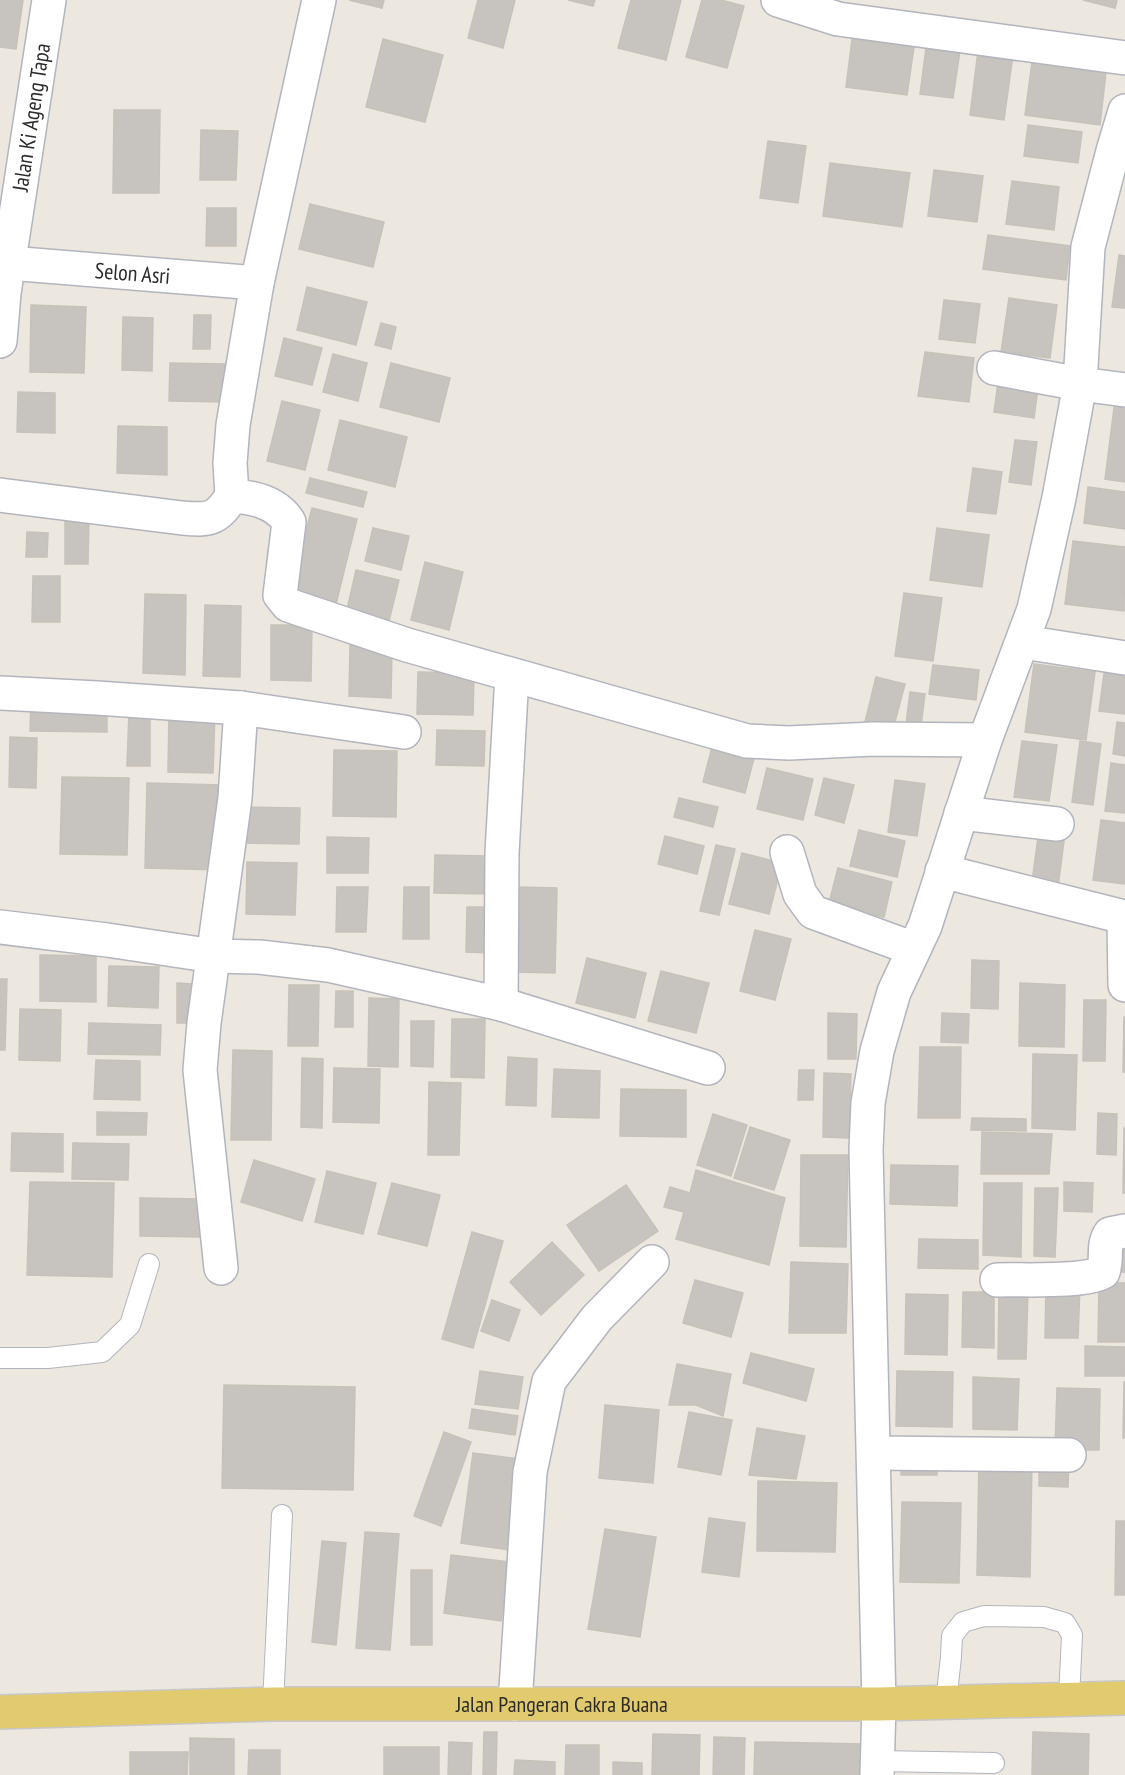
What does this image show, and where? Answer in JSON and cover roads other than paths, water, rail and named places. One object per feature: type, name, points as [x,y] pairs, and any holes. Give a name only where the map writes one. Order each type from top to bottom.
[{"type":"main road","name":"Jalan Pangeran Cakra Buana","points":[[0,1712],[273,1704],[879,1704],[1125,1698]]},
{"type":"street","name":"Jalan Ki Ageng Tapa","points":[[0,341],[4,283],[49,0]]},
{"type":"street","points":[[0,495],[182,518],[208,519],[224,508],[232,496],[230,463],[233,425],[257,283],[319,0]]},
{"type":"street","points":[[778,0],[838,20],[1125,58]]},
{"type":"street","points":[[877,1768],[879,1704],[866,1150],[868,1103],[877,1051],[894,992],[925,926],[985,740],[1034,609],[1059,498],[1080,384],[1088,247],[1125,111]]},
{"type":"street","name":"Selon Asri","points":[[4,283],[257,283]]},
{"type":"street","points":[[994,368],[1125,390]]},
{"type":"street","points":[[232,496],[249,497],[267,503],[283,512],[289,522],[280,595],[288,605],[407,645],[747,741],[789,743],[873,739],[985,740]]},
{"type":"street","points":[[1023,642],[1125,658]]},
{"type":"street","points":[[501,1004],[502,853],[512,675]]},
{"type":"street","points":[[0,693],[241,708],[404,732]]},
{"type":"street","points":[[221,1268],[200,1070],[204,1023],[235,798],[241,708]]},
{"type":"street","points":[[961,813],[1057,824]]},
{"type":"street","points":[[787,852],[800,894],[813,912],[914,949]]},
{"type":"street","points":[[942,871],[1120,916],[1124,921],[1125,985]]},
{"type":"street","points":[[0,927],[214,956],[259,957],[328,965],[501,1004],[708,1068]]},
{"type":"street","points":[[997,1280],[1061,1279],[1096,1275],[1103,1272],[1106,1264],[1105,1242],[1110,1234],[1125,1231]]},
{"type":"street","points":[[514,1704],[530,1472],[549,1381],[597,1318],[652,1262]]},
{"type":"street","points":[[874,1453],[1069,1455]]},
{"type":"lane","points":[[0,1358],[48,1358],[102,1352],[130,1325],[148,1264]]},
{"type":"lane","points":[[273,1704],[282,1515]]},
{"type":"lane","points":[[946,1702],[952,1636],[963,1622],[984,1616],[1044,1617],[1065,1623],[1072,1635],[1069,1699]]},
{"type":"lane","points":[[877,1768],[994,1763]]}]
